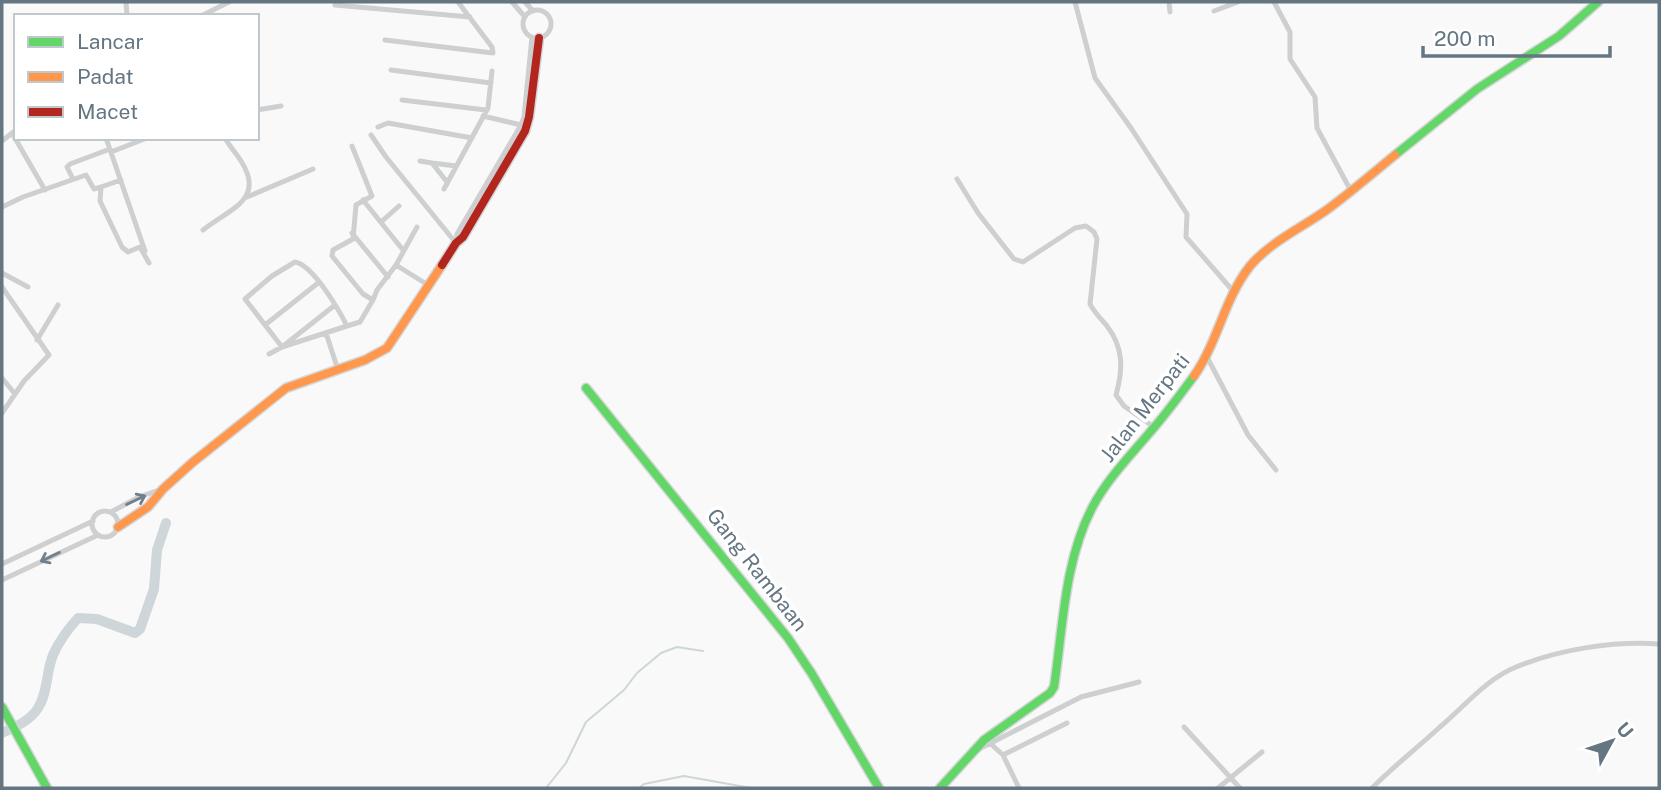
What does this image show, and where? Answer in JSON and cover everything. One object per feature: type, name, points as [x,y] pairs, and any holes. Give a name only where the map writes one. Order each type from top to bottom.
[{"type":"street","points":[[205,14],[229,2]]},
{"type":"street","points":[[385,40],[493,53],[492,47],[458,2]]},
{"type":"street","points":[[512,2],[525,17]]},
{"type":"street","points":[[525,2],[533,10],[543,12],[550,20],[549,31],[535,37]]},
{"type":"street","points":[[1075,2],[1097,83],[1131,128],[1187,214],[1186,237],[1233,291]]},
{"type":"street","points":[[1169,2],[1170,12]]},
{"type":"street","points":[[1214,11],[1238,2]]},
{"type":"street","points":[[1275,2],[1290,32],[1290,58],[1315,97],[1317,128],[1351,191]]},
{"type":"street","name":"Jalan Merpati","points":[[940,788],[990,734],[1050,693],[1056,676],[1068,593],[1086,522],[1104,489],[1207,357],[1233,291],[1251,265],[1267,250],[1351,191],[1477,89],[1559,36],[1598,2]]},
{"type":"street","points":[[335,5],[470,17]]},
{"type":"street","points":[[533,10],[525,17],[523,28],[535,37]]},
{"type":"street","points":[[456,243],[457,234],[521,125],[535,37]]},
{"type":"street","points":[[118,527],[148,507],[163,489],[286,388],[338,370],[387,348],[456,243],[463,237],[527,125],[535,37]]},
{"type":"street","points":[[391,70],[491,83]]},
{"type":"street","points":[[444,189],[485,113],[492,71]]},
{"type":"street","points":[[402,100],[485,113],[521,125]]},
{"type":"street","points":[[259,110],[281,106]]},
{"type":"street","points":[[378,127],[387,123],[472,138]]},
{"type":"street","points":[[2,141],[14,131]]},
{"type":"street","points":[[371,135],[380,150],[456,243]]},
{"type":"street","points":[[19,140],[45,190]]},
{"type":"street","points":[[101,187],[100,201],[122,247],[128,252],[140,247],[149,263],[107,140]]},
{"type":"street","points":[[73,179],[67,167],[70,164],[138,140]]},
{"type":"street","points":[[226,140],[240,160],[250,183],[247,197]]},
{"type":"street","points":[[352,146],[372,196],[356,205],[353,239],[333,250],[331,256],[363,294],[373,300]]},
{"type":"street","points":[[420,161],[456,166]]},
{"type":"street","points":[[432,163],[447,182]]},
{"type":"street","points":[[203,230],[247,197],[313,169]]},
{"type":"street","points":[[2,207],[17,199],[86,175],[94,189],[121,180]]},
{"type":"street","points":[[957,180],[978,213],[1014,259],[1023,262],[1075,228],[1086,226],[1094,232],[1097,244],[1090,304],[1117,344],[1122,373],[1116,395],[1124,406],[1154,427]]},
{"type":"street","points":[[363,200],[403,250]]},
{"type":"street","points":[[381,222],[399,206]]},
{"type":"street","points":[[282,347],[360,322],[417,227]]},
{"type":"street","points":[[352,233],[388,277]]},
{"type":"street","points":[[282,347],[245,299],[295,262],[304,266],[318,283],[341,313],[347,326]]},
{"type":"street","points":[[396,265],[428,285]]},
{"type":"street","points":[[2,273],[28,287]]},
{"type":"street","points":[[265,325],[318,283]]},
{"type":"street","points":[[2,287],[49,355],[24,381],[2,412]]},
{"type":"street","points":[[37,340],[58,305]]},
{"type":"street","points":[[269,354],[282,347],[335,305]]},
{"type":"street","points":[[326,333],[338,370]]},
{"type":"street","points":[[1207,357],[1248,435],[1276,470]]},
{"type":"street","points":[[2,378],[15,394]]},
{"type":"street","name":"Gang Rambaan","points":[[586,388],[707,533],[789,639],[828,699],[879,788]]},
{"type":"street","points":[[98,535],[93,521],[98,513],[111,512],[139,497],[163,489]]},
{"type":"street","points":[[2,580],[98,535],[108,537],[115,533],[118,520],[111,512]]},
{"type":"street","points":[[2,564],[93,521]]},
{"type":"street","points":[[1372,788],[1474,695],[1515,667],[1554,655],[1600,647],[1626,643],[1659,644]]},
{"type":"street","points":[[971,753],[1081,697],[1139,682]]},
{"type":"street","points":[[4,710],[47,788]]},
{"type":"street","points":[[1003,755],[1068,723]]},
{"type":"street","points":[[1184,727],[1240,788]]},
{"type":"street","points":[[991,744],[1003,755],[1019,788]]},
{"type":"street","points":[[1218,788],[1262,752]]},
{"type":"waterway","points":[[2,733],[35,713],[44,696],[53,655],[78,618],[97,619],[135,633],[140,629],[154,589],[157,550],[166,523]]},
{"type":"waterway","points":[[546,788],[566,763],[586,722],[624,690],[637,673],[661,653],[677,647],[703,651]]},
{"type":"waterway","points":[[639,788],[644,784],[684,776],[751,788]]},
{"type":"traffic: fast","points":[[1395,155],[1477,89],[1559,36],[1598,2]]},
{"type":"traffic: fast","points":[[940,788],[984,740],[1050,693],[1054,687],[1070,573],[1092,508],[1112,477],[1194,376]]},
{"type":"traffic: fast","points":[[586,388],[788,638],[879,788]]},
{"type":"traffic: fast","points":[[2,707],[47,788]]},
{"type":"traffic: slow","points":[[1194,376],[1234,292],[1258,257],[1328,209],[1395,155]]},
{"type":"traffic: slow","points":[[118,527],[148,507],[163,489],[193,462],[286,388],[365,360],[387,348],[442,265]]},
{"type":"traffic: jam","points":[[442,265],[463,237],[525,131],[539,38]]}]
